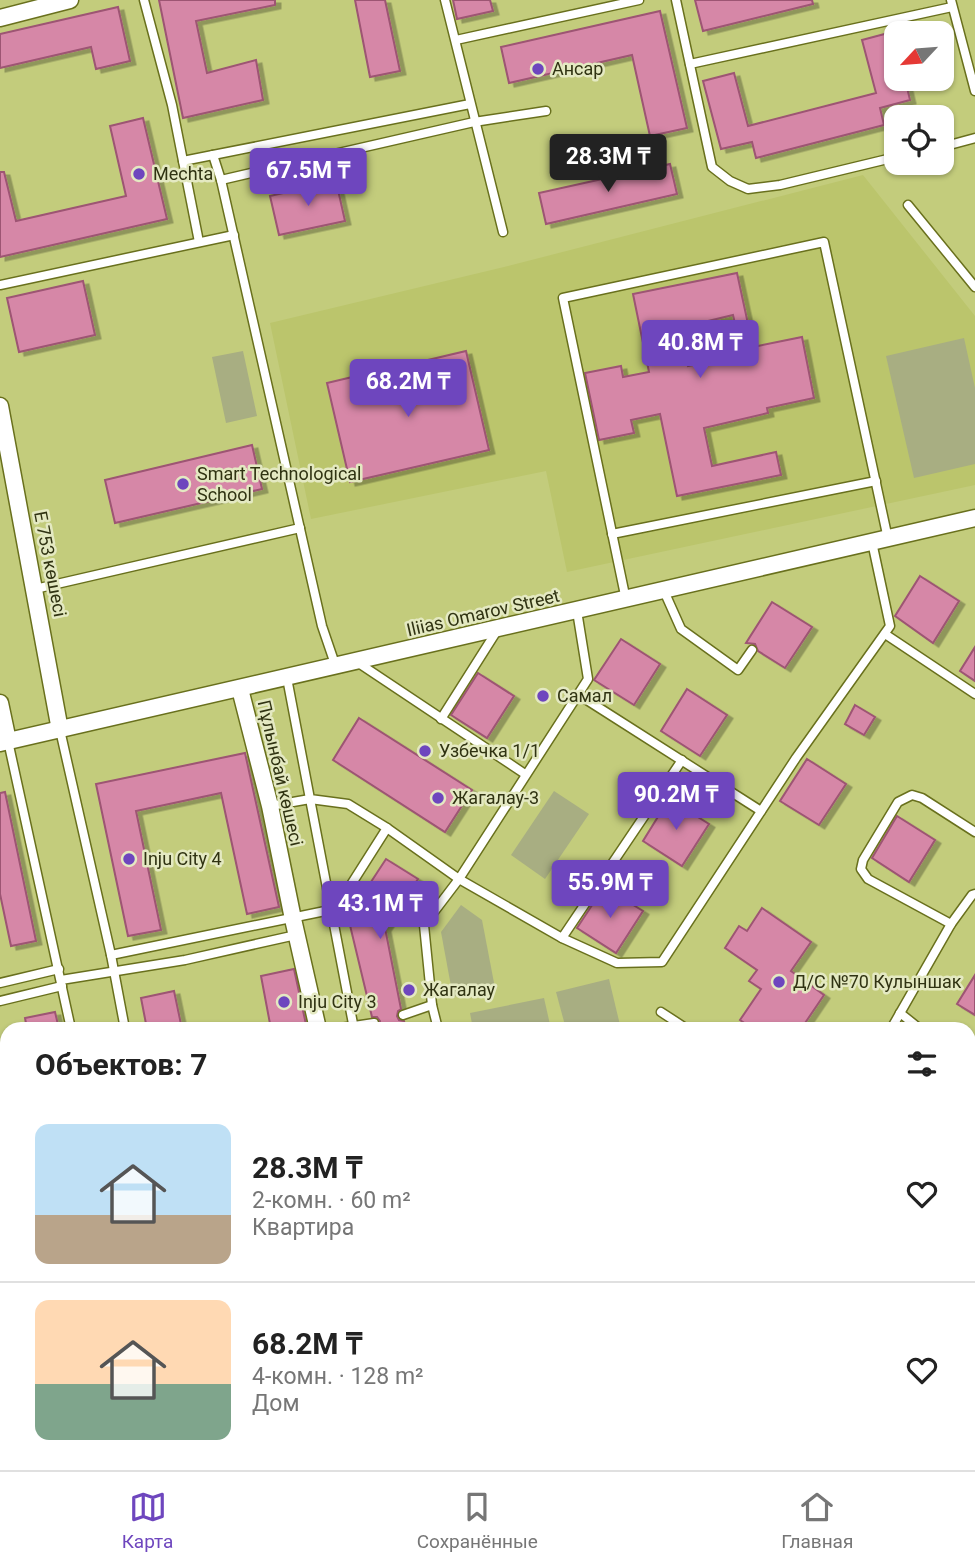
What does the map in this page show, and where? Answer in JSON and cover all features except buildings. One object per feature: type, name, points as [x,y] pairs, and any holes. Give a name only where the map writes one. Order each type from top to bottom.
[{"type":"street","points":[[0,18],[70,0]]},
{"type":"street","name":"Е 753 көшесі","points":[[0,406],[60,730]]},
{"type":"street","name":"Iliias Omarov Street","points":[[4,742],[975,518]]},
{"type":"street","name":"Пұлынбай көшесі","points":[[240,689],[270,806],[316,1022]]},
{"type":"street","points":[[0,703],[4,742]]},
{"type":"lane","points":[[144,0],[172,105],[199,242]]},
{"type":"lane","points":[[445,0],[503,232]]},
{"type":"lane","points":[[456,40],[639,0]]},
{"type":"lane","points":[[676,0],[712,167],[730,181],[748,189],[780,185],[884,161]]},
{"type":"lane","points":[[690,64],[952,4],[975,91]]},
{"type":"lane","points":[[183,161],[470,104]]},
{"type":"lane","points":[[221,180],[474,122],[546,111]]},
{"type":"lane","points":[[954,144],[975,138]]},
{"type":"lane","points":[[213,155],[234,235],[322,626],[336,667]]},
{"type":"lane","points":[[908,205],[975,287]]},
{"type":"lane","points":[[0,285],[234,235]]},
{"type":"lane","points":[[625,600],[563,298],[824,242],[888,538]]},
{"type":"lane","points":[[612,534],[876,481]]},
{"type":"lane","points":[[35,589],[300,528]]},
{"type":"lane","points":[[270,806],[310,799],[348,804],[459,879],[562,939],[617,964],[662,962],[796,758],[890,626],[872,542]]},
{"type":"lane","points":[[664,591],[681,629],[738,670],[752,650]]},
{"type":"lane","points":[[436,1022],[424,925],[459,879],[588,679],[577,611]]},
{"type":"lane","points":[[441,719],[498,629]]},
{"type":"lane","points":[[885,634],[975,694]]},
{"type":"lane","points":[[357,662],[525,774]]},
{"type":"lane","points":[[287,678],[353,1022]]},
{"type":"lane","points":[[579,695],[761,811]]},
{"type":"lane","points":[[60,730],[124,1022]]},
{"type":"lane","points":[[4,742],[70,1022]]},
{"type":"lane","points":[[562,939],[682,760]]},
{"type":"lane","points":[[951,924],[868,879],[861,869],[863,860],[898,802],[912,795],[922,798],[975,832]]},
{"type":"lane","points":[[0,1001],[62,983],[185,960],[295,927],[330,910],[347,891],[387,828]]},
{"type":"lane","points":[[895,1022],[951,924],[974,893]]},
{"type":"lane","points":[[111,955],[181,941],[295,927]]},
{"type":"lane","points":[[181,941],[185,960]]},
{"type":"lane","points":[[0,983],[59,969]]},
{"type":"lane","points":[[403,1015],[432,1005]]},
{"type":"lane","points":[[661,1012],[676,1022]]},
{"type":"lane","points":[[900,1013],[911,1022]]},
{"type":"shaded area","points":[[863,175],[975,316],[975,485],[567,572],[546,471],[311,519],[270,323],[504,267]]},
{"type":"shaded area","points":[[964,338],[975,388],[975,464],[914,478],[886,356]]},
{"type":"shaded area","points":[[243,351],[257,416],[226,423],[212,357]]},
{"type":"shaded area","points":[[554,791],[589,814],[545,879],[511,855]]},
{"type":"shaded area","points":[[461,905],[482,920],[495,988],[453,997],[441,932]]},
{"type":"shaded area","points":[[609,979],[619,1022],[564,1022],[556,992]]},
{"type":"shaded area","points":[[544,998],[549,1022],[472,1022],[470,1013]]},
{"type":"place","name":"Ансар","points":[[538,69]]},
{"type":"place","name":"Mechta","points":[[139,174]]},
{"type":"place","name":"Smart Technological School","points":[[183,484]]},
{"type":"place","name":"Самал","points":[[543,696]]},
{"type":"place","name":"Узбечка 1/1","points":[[425,751]]},
{"type":"place","name":"Жагалау-3","points":[[438,798]]},
{"type":"place","name":"Inju City 4","points":[[129,859]]},
{"type":"place","name":"Д/С №70 Кулыншак","points":[[779,982]]},
{"type":"place","name":"Жагалау","points":[[409,990]]},
{"type":"place","name":"Inju City 3","points":[[284,1002]]}]
